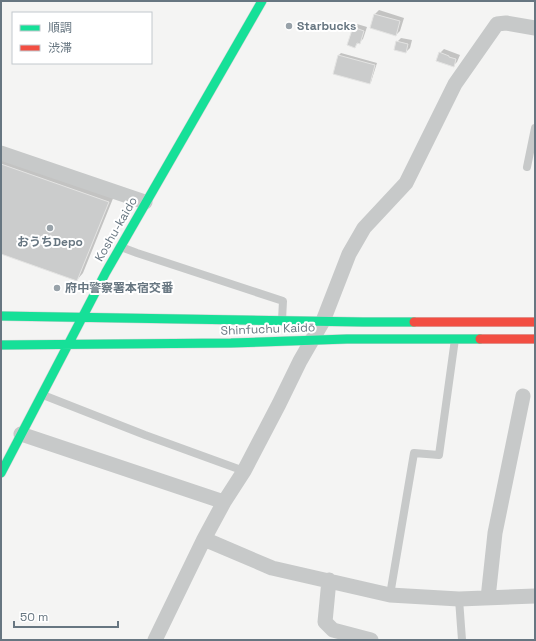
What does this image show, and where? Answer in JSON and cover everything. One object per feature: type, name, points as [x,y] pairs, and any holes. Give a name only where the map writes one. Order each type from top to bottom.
[{"type":"main road","name":"Koshu-kaido","points":[[1,473],[5,454],[21,434],[42,391],[120,246],[262,1]]},
{"type":"main road","name":"Shinfuchu Kaidō","points":[[1,316],[282,321],[535,322]]},
{"type":"main road","name":"Shinfuchu Kaidō","points":[[1,345],[231,343],[347,339],[535,339]]},
{"type":"street","points":[[155,640],[204,539],[224,502],[244,470],[323,321],[349,254],[364,228],[406,183],[455,84],[497,24],[506,22],[535,28]]},
{"type":"street","points":[[1,153],[145,202]]},
{"type":"street","points":[[488,598],[495,533],[523,396]]},
{"type":"street","points":[[21,434],[224,502]]},
{"type":"street","points":[[204,539],[272,568],[390,595],[459,599],[535,596]]},
{"type":"street","points":[[329,580],[325,622],[333,630],[371,640]]},
{"type":"lane","points":[[527,167],[535,128]]},
{"type":"lane","points":[[120,246],[283,301],[282,321]]},
{"type":"lane","points":[[390,595],[414,453],[439,455],[455,340]]},
{"type":"lane","points":[[42,391],[145,435],[244,470]]},
{"type":"lane","points":[[459,599],[462,640]]},
{"type":"building","points":[[374,14],[400,21],[396,36],[370,28]]},
{"type":"building","points":[[353,27],[364,31],[360,44],[357,43],[355,48],[347,45]]},
{"type":"building","points":[[396,41],[408,44],[406,53],[394,50]]},
{"type":"building","points":[[439,52],[456,59],[454,67],[436,61]]},
{"type":"building","points":[[338,55],[375,65],[370,84],[333,74]]},
{"type":"building","name":"おうちDepo","points":[[1,164],[109,202],[77,281],[1,254]]},
{"type":"traffic: fast","points":[[1,473],[106,272],[262,1]]},
{"type":"traffic: fast","points":[[1,316],[414,322]]},
{"type":"traffic: fast","points":[[1,345],[231,343],[347,339],[480,339]]},
{"type":"traffic: jam","points":[[414,322],[535,322]]},
{"type":"traffic: jam","points":[[480,339],[535,339]]},
{"type":"place","name":"Starbucks","points":[[289,26]]},
{"type":"place","name":"おうちDepo","points":[[50,228]]},
{"type":"place","name":"府中警察署本宿交番","points":[[57,288]]}]
